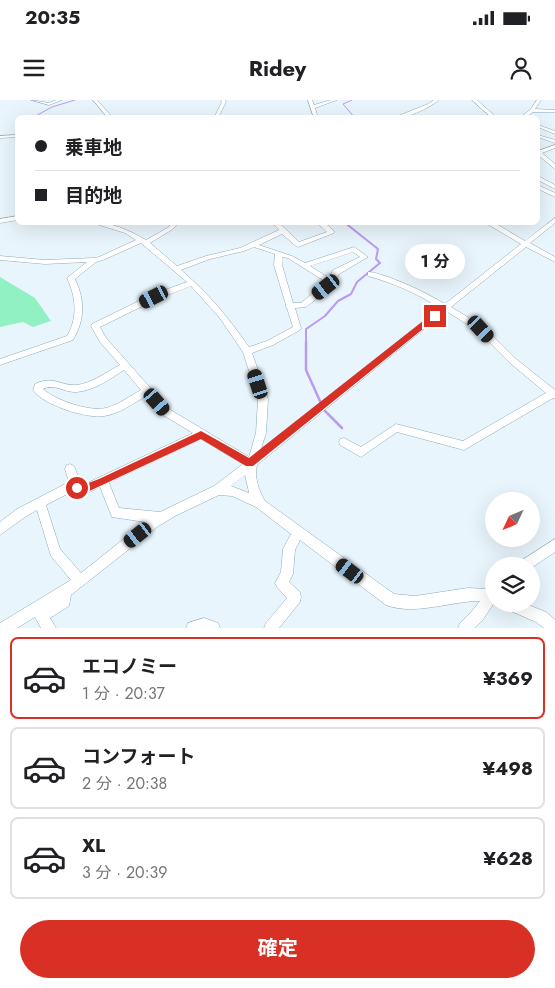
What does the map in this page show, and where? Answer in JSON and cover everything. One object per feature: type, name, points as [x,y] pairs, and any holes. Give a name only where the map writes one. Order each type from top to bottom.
[{"type":"street","points":[[33,100],[49,104],[60,100]]},
{"type":"street","points":[[95,100],[109,115]]},
{"type":"street","points":[[218,115],[224,102],[223,100]]},
{"type":"street","points":[[310,100],[315,115]]},
{"type":"street","points":[[312,107],[334,100]]},
{"type":"street","points":[[403,115],[430,105],[437,100]]},
{"type":"street","points":[[474,100],[492,115]]},
{"type":"street","points":[[526,115],[532,111],[540,100]]},
{"type":"street","points":[[532,111],[555,111]]},
{"type":"street","points":[[540,127],[555,133]]},
{"type":"street","points":[[0,137],[15,136]]},
{"type":"street","points":[[540,137],[555,144]]},
{"type":"street","points":[[540,152],[555,144]]},
{"type":"street","points":[[546,150],[555,153]]},
{"type":"street","points":[[540,155],[555,168]]},
{"type":"street","points":[[540,179],[555,186]]},
{"type":"street","points":[[540,185],[555,179]]},
{"type":"street","points":[[540,187],[555,194]]},
{"type":"street","points":[[0,221],[15,218]]},
{"type":"street","points":[[4,628],[66,591],[161,518],[218,490],[555,220]]},
{"type":"street","points":[[105,225],[117,228],[144,242],[177,269],[222,315],[247,351],[264,403],[261,433],[250,471],[254,492],[261,504]]},
{"type":"street","points":[[0,258],[45,262],[101,259],[144,242],[174,225]]},
{"type":"street","points":[[277,225],[298,245],[332,232],[323,225]]},
{"type":"street","points":[[492,225],[555,260]]},
{"type":"street","points":[[177,269],[208,257],[242,250],[283,230]]},
{"type":"street","points":[[254,245],[279,253],[329,281]]},
{"type":"street","points":[[289,306],[303,305],[326,287],[336,272],[365,257],[354,249],[305,266]]},
{"type":"street","points":[[247,351],[270,343],[297,328],[278,265],[279,253]]},
{"type":"street","points":[[0,362],[70,338],[75,332],[80,314],[76,288],[70,278],[94,260]]},
{"type":"street","points":[[344,442],[361,453],[396,428],[464,446],[554,394],[513,361],[481,329],[400,283],[371,274]]},
{"type":"street","points":[[192,283],[154,297],[95,326],[103,340],[166,412],[201,434],[252,461]]},
{"type":"street","points":[[125,366],[87,386],[77,389],[48,382],[38,387],[38,390],[42,394],[68,406],[98,413],[106,412],[148,391]]},
{"type":"street","points":[[70,468],[77,488],[83,490],[201,434]]},
{"type":"street","points":[[103,482],[116,513],[161,518]]},
{"type":"street","points":[[0,529],[8,521],[76,484]]},
{"type":"street","points":[[218,490],[240,494],[261,504],[391,600],[400,603],[454,596],[485,594]]},
{"type":"street","points":[[40,503],[55,552],[80,581]]},
{"type":"street","points":[[271,628],[295,597],[281,583],[287,574],[289,549],[298,532]]},
{"type":"street","points":[[537,557],[555,545]]},
{"type":"street","points":[[50,628],[42,617],[64,601],[66,591]]},
{"type":"street","points":[[465,628],[485,605]]},
{"type":"street","points":[[529,612],[541,617],[554,628]]},
{"type":"street","points":[[193,628],[204,625],[213,628]]},
{"type":"green space","points":[[0,277],[35,298],[51,321],[33,327],[23,322],[0,327]]},
{"type":"waterway","points":[[37,115],[52,107],[75,100]]},
{"type":"waterway","points":[[352,100],[343,104],[352,115]]},
{"type":"waterway","points":[[342,428],[324,410],[306,370],[306,329],[325,316],[338,301],[351,294],[357,282],[380,263],[376,259],[378,249],[348,225]]},
{"type":"route","points":[[77,488],[83,490],[103,482],[201,434],[250,463],[435,316]]}]
